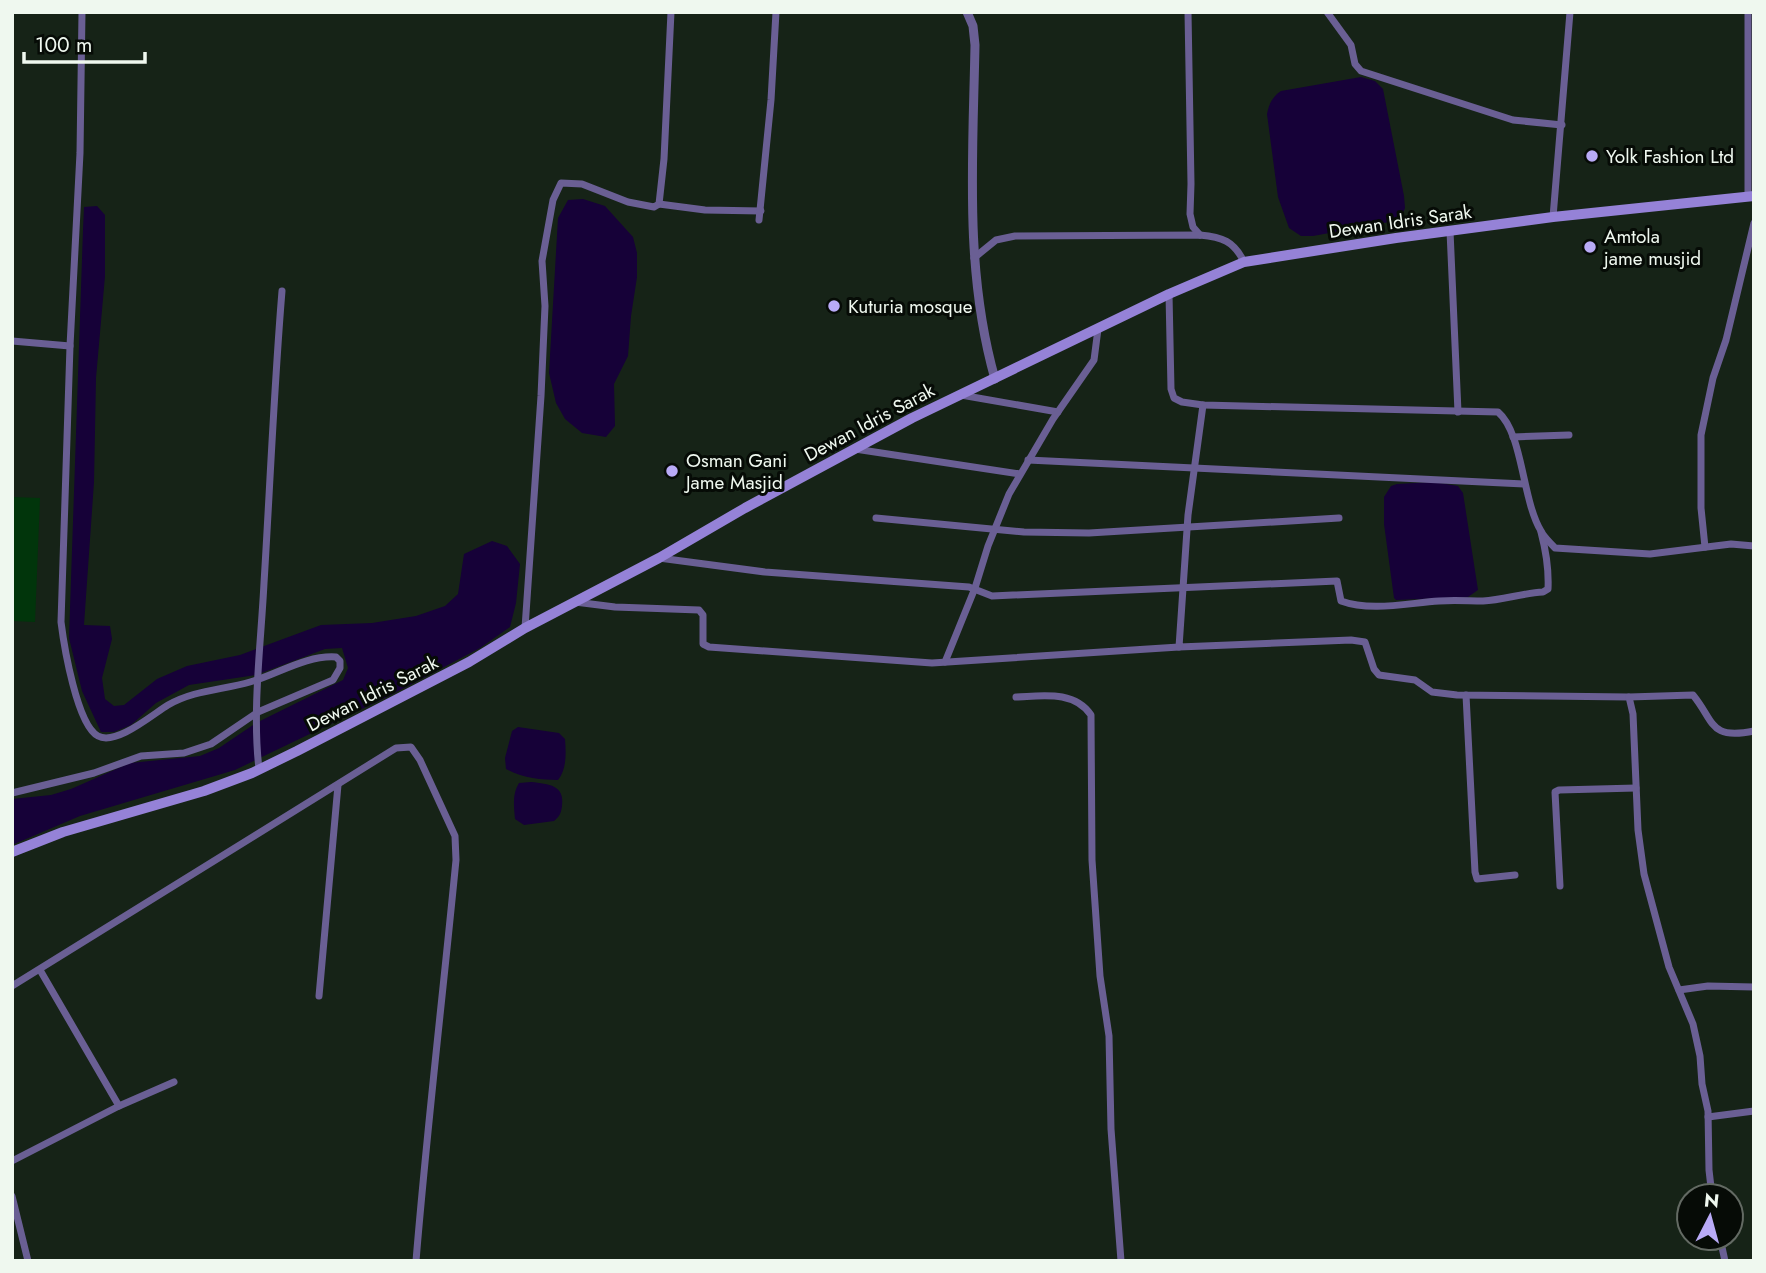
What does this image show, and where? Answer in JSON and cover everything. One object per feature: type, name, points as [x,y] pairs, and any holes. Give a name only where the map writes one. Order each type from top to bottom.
[{"type":"main road","name":"Dewan Idris Sarak","points":[[12,852],[63,832],[158,807],[259,769],[470,662],[525,628],[659,558],[912,418],[1170,293],[1244,262],[1553,217],[1751,196]]},
{"type":"street","points":[[12,793],[94,773],[141,756],[184,753],[211,744],[258,712],[332,680],[340,668],[340,661],[336,657],[314,658],[258,679],[182,697],[128,732],[113,738],[96,736],[88,728],[64,647],[61,622],[70,346],[80,153],[82,12]]},
{"type":"street","points":[[659,204],[664,159],[671,12]]},
{"type":"street","points":[[525,628],[541,396],[545,306],[542,261],[556,191],[561,183],[582,184],[628,202],[654,207],[659,204],[760,215],[776,12]]},
{"type":"street","points":[[967,12],[973,26],[975,45],[972,182],[974,259],[987,348],[995,379]]},
{"type":"street","points":[[1188,12],[1190,214],[1193,227],[1200,235]]},
{"type":"street","points":[[1327,12],[1351,45],[1355,64],[1361,71],[1513,120],[1562,125]]},
{"type":"street","points":[[1553,217],[1570,12]]},
{"type":"street","points":[[1748,12],[1751,196]]},
{"type":"street","points":[[1705,547],[1701,508],[1701,435],[1754,223]]},
{"type":"street","points":[[1450,231],[1458,412]]},
{"type":"street","points":[[974,259],[996,240],[1015,236],[1200,235],[1222,237],[1237,248],[1244,262]]},
{"type":"street","points":[[259,769],[256,746],[258,679],[272,417],[282,291]]},
{"type":"street","points":[[659,558],[765,572],[975,588],[992,596],[1336,581],[1341,601],[1359,606],[1483,601],[1548,589],[1547,554],[1541,532],[1524,484],[1513,437],[1506,419],[1498,412],[1203,405],[1182,402],[1174,398],[1171,388],[1170,293]]},
{"type":"street","points":[[945,662],[1009,494],[1058,412],[1094,360],[1098,329]]},
{"type":"street","points":[[12,341],[70,346]]},
{"type":"street","points":[[961,395],[1058,412]]},
{"type":"street","points":[[1179,647],[1187,527],[1203,405]]},
{"type":"street","points":[[1513,437],[1569,435]]},
{"type":"street","points":[[855,449],[1020,474]]},
{"type":"street","points":[[1028,460],[1524,484]]},
{"type":"street","points":[[876,518],[995,530],[1089,533],[1339,518]]},
{"type":"street","points":[[1541,532],[1555,548]]},
{"type":"street","points":[[1547,554],[1555,548],[1650,554],[1731,544],[1754,546]]},
{"type":"street","points":[[574,602],[615,607],[699,610],[703,615],[703,644],[709,647],[862,659],[945,662],[1179,647],[1335,640],[1365,642],[1379,675],[1415,680],[1432,692],[1466,695],[1693,695],[1709,723],[1717,729],[1730,733],[1754,731]]},
{"type":"street","points":[[1016,697],[1051,695],[1070,698],[1083,704],[1091,715],[1092,860],[1100,976],[1109,1036],[1111,1129],[1121,1261]]},
{"type":"street","points":[[1466,695],[1475,873],[1477,878],[1487,879],[1515,875]]},
{"type":"street","points":[[1629,696],[1633,715],[1638,830],[1644,874],[1669,967],[1695,1034],[1708,1117],[1711,1182]]},
{"type":"street","points":[[12,986],[396,748],[411,747],[420,760],[455,836],[455,872],[416,1261]]},
{"type":"street","points":[[319,996],[338,785]]},
{"type":"street","points":[[1560,886],[1555,792],[1636,788]]},
{"type":"street","points":[[40,970],[119,1106]]},
{"type":"street","points":[[1679,990],[1708,986],[1754,987]]},
{"type":"street","points":[[12,1161],[119,1106],[174,1082]]},
{"type":"street","points":[[1708,1117],[1754,1111]]},
{"type":"street","points":[[12,1196],[28,1261]]},
{"type":"green space","points":[[12,497],[40,498],[35,622],[12,621]]},
{"type":"shaded area","points":[[1361,77],[1375,81],[1383,89],[1405,208],[1400,220],[1301,236],[1289,228],[1278,197],[1267,114],[1270,104],[1281,91]]},
{"type":"shaded area","points":[[583,199],[605,206],[633,237],[637,253],[628,356],[614,384],[615,426],[606,437],[582,433],[565,419],[556,403],[549,373],[558,218],[568,200]]},
{"type":"shaded area","points":[[97,206],[105,215],[105,276],[96,378],[94,482],[84,625],[110,626],[112,639],[102,678],[105,699],[114,706],[124,705],[157,679],[187,666],[240,655],[321,625],[372,623],[416,616],[445,606],[458,594],[464,554],[492,541],[507,546],[520,564],[516,603],[510,627],[480,648],[391,695],[235,770],[80,816],[12,845],[12,799],[51,795],[71,789],[130,763],[200,756],[219,748],[256,723],[343,680],[348,668],[342,648],[325,649],[256,675],[189,685],[156,703],[131,725],[114,732],[101,732],[82,691],[69,638],[84,207]]},
{"type":"shaded area","points":[[1434,482],[1458,486],[1463,493],[1478,590],[1468,597],[1396,600],[1384,524],[1384,497],[1391,486],[1397,484]]},
{"type":"shaded area","points":[[518,727],[559,733],[565,739],[566,755],[558,780],[532,778],[506,769],[505,758],[512,731]]},
{"type":"shaded area","points":[[519,783],[550,785],[561,794],[561,811],[554,821],[524,825],[515,819],[515,791]]},
{"type":"place","name":"Yolk Fashion Ltd","points":[[1592,156]]},
{"type":"place","name":"Amtola jame musjid","points":[[1590,247]]},
{"type":"place","name":"Kuturia mosque","points":[[834,306]]},
{"type":"place","name":"Osman Gani Jame Masjid","points":[[672,471]]}]
